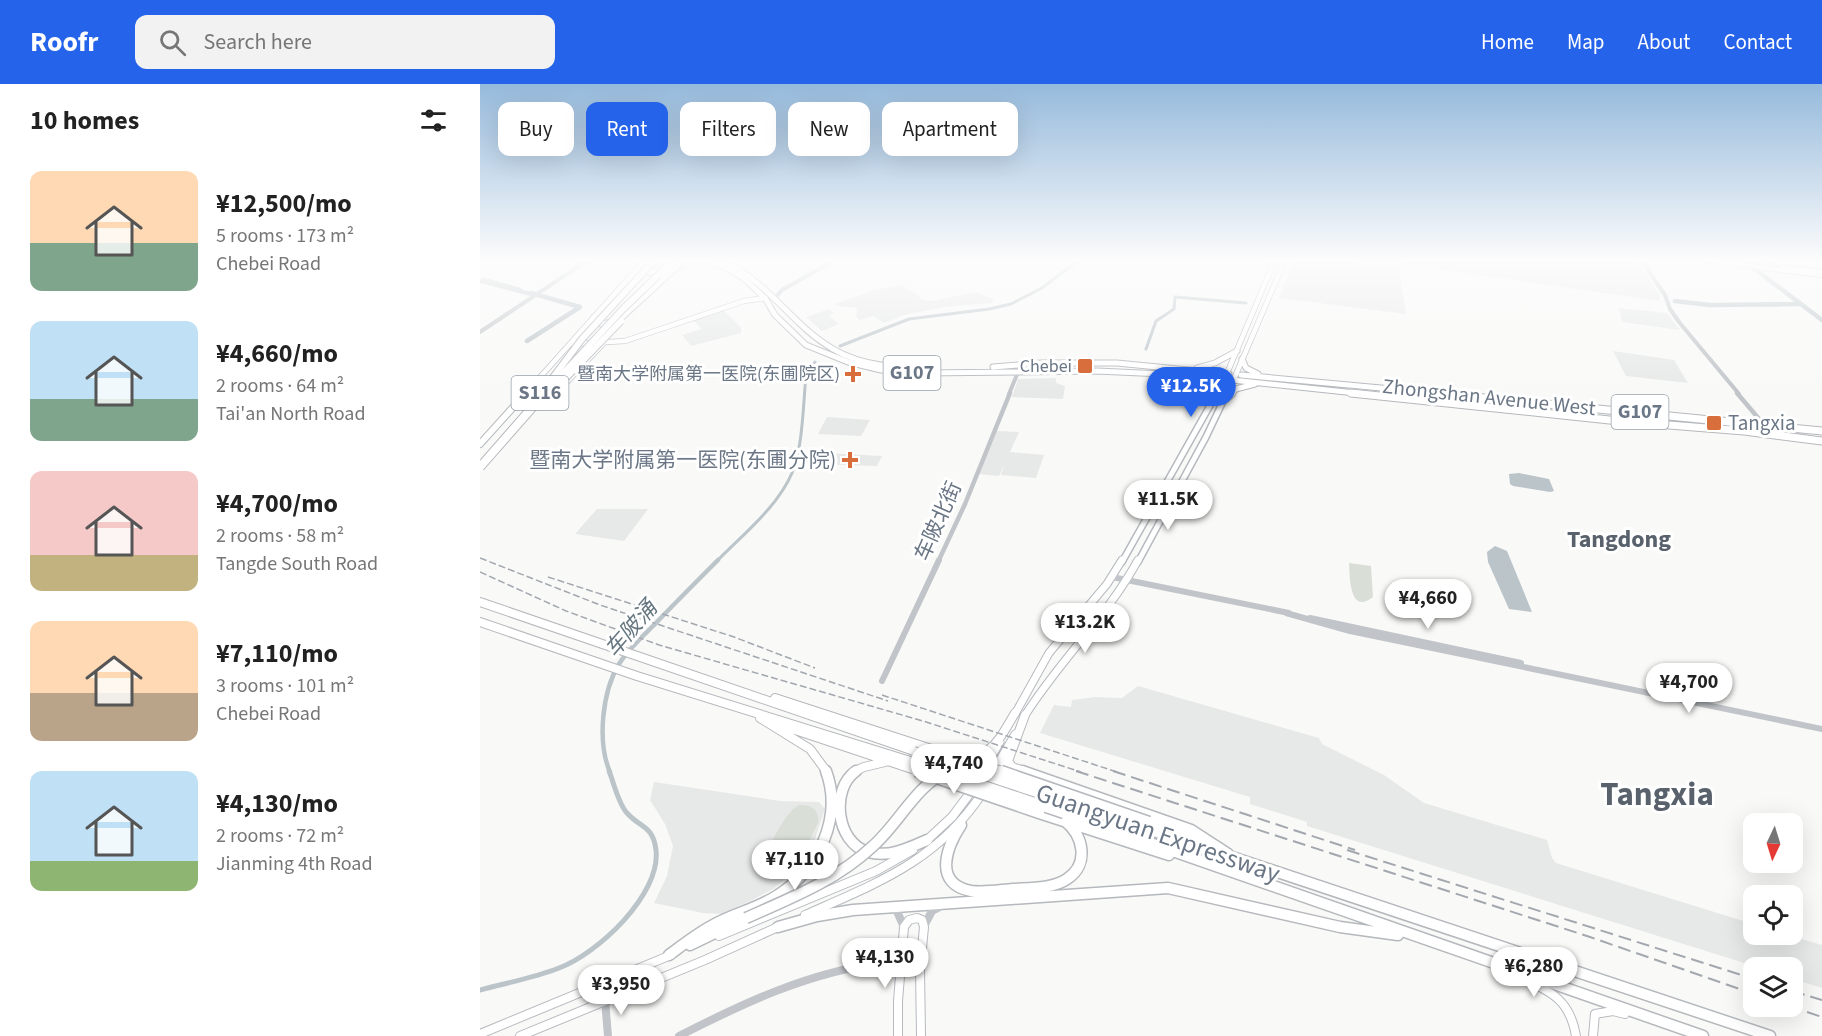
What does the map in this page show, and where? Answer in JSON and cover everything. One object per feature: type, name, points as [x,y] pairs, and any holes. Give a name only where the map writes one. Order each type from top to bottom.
[{"type":"highway","points":[[608,310],[612,304]]},
{"type":"highway","points":[[545,388],[576,346],[613,304]]},
{"type":"highway","points":[[480,459],[623,304]]},
{"type":"highway","points":[[480,467],[627,304]]},
{"type":"highway","points":[[594,318],[595,322],[600,324],[616,322],[635,304]]},
{"type":"highway","points":[[513,430],[638,304]]},
{"type":"highway","name":"G107","points":[[769,304],[775,315],[806,345],[861,366],[902,372],[1190,372]]},
{"type":"highway","name":"G107","points":[[784,304],[831,348],[872,363],[946,368],[1097,362],[1235,377]]},
{"type":"highway","points":[[1190,372],[1215,363],[1237,351]]},
{"type":"highway","points":[[1242,359],[1249,370],[1274,377]]},
{"type":"highway","points":[[1190,372],[1208,385],[1215,400]]},
{"type":"highway","name":"Zhongshan Avenue West","points":[[1235,377],[1274,377],[1766,427],[1822,430]]},
{"type":"highway","name":"Zhongshan Avenue West","points":[[1250,378],[1278,384],[1398,398],[1488,405],[1822,441]]},
{"type":"highway","points":[[1225,399],[1232,391],[1242,387],[1278,384]]},
{"type":"highway","points":[[1488,405],[1520,406],[1513,401]]},
{"type":"highway","name":"Guangyuan Expressway","points":[[480,602],[1237,860],[1770,1036]]},
{"type":"highway","name":"Guangyuan Expressway","points":[[480,622],[1064,817],[1145,849],[1200,862],[1703,1036]]},
{"type":"highway","points":[[722,684],[781,700],[950,755],[995,760],[1191,831],[1237,860]]},
{"type":"highway","points":[[751,712],[796,732],[885,762],[905,763],[1039,813],[1064,817],[1080,835],[1082,848],[1080,863],[1067,880],[1054,885],[973,891],[953,882],[945,868],[948,845],[961,825]]},
{"type":"highway","points":[[669,955],[716,923],[776,896],[793,884],[815,860],[831,826],[833,816],[830,784],[822,762],[812,751],[751,712]]},
{"type":"highway","points":[[969,757],[982,756],[992,750],[1020,714]]},
{"type":"highway","points":[[1017,769],[1010,764],[1009,756],[1020,714]]},
{"type":"highway","points":[[885,762],[859,768],[843,783],[840,796],[842,822],[846,835],[860,849],[878,854],[895,852],[927,840]]},
{"type":"highway","points":[[669,955],[816,887],[855,862],[891,828],[921,788],[938,775],[966,765],[988,766],[1149,822],[1204,842],[1237,860]]},
{"type":"highway","points":[[777,927],[835,913],[1168,888],[1222,898],[1340,927],[1414,937]]},
{"type":"main road","points":[[571,344],[608,304]]},
{"type":"main road","points":[[571,344],[604,344],[631,339],[734,304]]},
{"type":"main road","points":[[520,1036],[705,960],[910,865],[933,850],[961,825],[978,802],[995,760],[1049,653],[1112,577],[1215,400],[1256,304]]},
{"type":"main road","points":[[1020,714],[1127,581],[1225,399],[1266,304]]},
{"type":"main road","name":"S116","points":[[480,444],[571,344]]},
{"type":"main road","name":"S116","points":[[480,444],[517,407],[532,396],[570,379],[604,344]]},
{"type":"main road","points":[[532,396],[526,396],[539,379]]},
{"type":"main road","points":[[1186,447],[1190,452],[1198,450]]},
{"type":"main road","points":[[1175,466],[1184,464],[1187,470]]},
{"type":"main road","points":[[480,1034],[899,860],[927,840],[959,809],[995,760]]},
{"type":"main road","points":[[898,1036],[898,1001],[904,927],[909,920],[917,918],[921,920],[924,927],[920,969],[921,1036]]},
{"type":"main road","points":[[1494,964],[1559,997],[1572,1016],[1576,1036]]},
{"type":"main road","points":[[1593,1036],[1593,1021],[1598,1012],[1613,1011],[1659,1021]]},
{"type":"street","points":[[480,332],[521,304]]},
{"type":"street","points":[[1669,304],[1675,317],[1766,427]]},
{"type":"street","name":"车陂北街","points":[[882,681],[965,504],[1018,372]]},
{"type":"street","points":[[1112,577],[1286,613],[1341,629],[1822,729]]},
{"type":"street","points":[[924,927],[932,911],[946,905]]},
{"type":"street","points":[[896,908],[904,927]]},
{"type":"street","points":[[679,1036],[790,983],[839,969],[880,963]]},
{"type":"street","points":[[605,1000],[608,1036]]},
{"type":"shaded area","points":[[836,304],[975,304],[943,307],[904,315],[884,323],[873,316],[860,320],[856,316],[858,310],[855,307]]},
{"type":"shaded area","points":[[1330,304],[1405,304],[1406,314]]},
{"type":"shaded area","points":[[1619,308],[1667,313],[1680,330],[1622,322]]},
{"type":"shaded area","points":[[829,309],[834,313],[829,316],[839,324],[822,331],[806,317]]},
{"type":"shaded area","points":[[723,310],[741,327],[741,333],[691,346],[682,335],[702,329],[693,320]]},
{"type":"shaded area","points":[[1613,351],[1674,360],[1688,383],[1626,376]]},
{"type":"shaded area","points":[[1056,378],[1056,383],[1065,386],[1063,399],[1012,397],[1018,379]]},
{"type":"shaded area","points":[[827,417],[870,420],[861,436],[818,434]]},
{"type":"shaded area","points":[[997,431],[1019,432],[1010,452],[1044,455],[1036,478],[1001,475],[1004,465],[999,476],[979,474]]},
{"type":"shaded area","name":"暨南大学附属第一医院(东圃分院)","points":[[823,453],[882,456],[877,466],[817,464]]},
{"type":"shaded area","points":[[1519,473],[1549,479],[1554,491],[1513,486],[1510,484],[1509,474]]},
{"type":"shaded area","points":[[597,509],[648,509],[624,541],[575,534]]},
{"type":"shaded area","points":[[1495,546],[1507,551],[1532,612],[1509,609],[1488,562],[1487,552]]},
{"type":"shaded area","points":[[1349,563],[1371,566],[1373,597],[1365,602],[1359,602],[1352,592]]},
{"type":"shaded area","points":[[1138,686],[1319,738],[1322,744],[1384,775],[1424,803],[1547,840],[1552,858],[1556,863],[1743,921],[1743,945],[1803,945],[1803,939],[1822,945],[1822,988],[1803,982],[1803,957],[1743,957],[1743,963],[1307,826],[1307,822],[1250,804],[1250,797],[1040,733],[1054,705],[1071,707],[1072,700],[1095,697],[1122,698]]},
{"type":"shaded area","points":[[654,782],[780,801],[819,802],[825,809],[812,848],[799,868],[773,889],[723,914],[703,913],[654,903],[667,876],[673,846],[665,824],[650,800]]},
{"type":"shaded area","points":[[799,805],[813,808],[817,814],[818,823],[795,863],[780,872],[771,873],[766,867],[768,852],[782,824],[793,809]]},
{"type":"waterway","points":[[527,341],[580,307],[571,304]]},
{"type":"waterway","points":[[840,346],[909,319],[1009,304]]},
{"type":"waterway","points":[[1146,349],[1156,321],[1174,309],[1174,304]]},
{"type":"waterway","points":[[1705,304],[1762,304]]},
{"type":"waterway","points":[[1801,304],[1822,320]]},
{"type":"waterway","name":"车陂涌","points":[[717,561],[768,509],[792,473],[800,439],[806,376],[809,368],[815,362]]},
{"type":"waterway","name":"车陂涌","points":[[610,772],[604,746],[603,717],[613,675],[636,643],[717,561]]},
{"type":"waterway","name":"车陂涌","points":[[480,990],[540,975],[574,961],[608,936],[638,903],[655,867],[656,850],[649,831],[624,809],[609,771]]},
{"type":"railway","points":[[480,558],[600,605],[888,701]]},
{"type":"railway","points":[[480,572],[566,611],[659,645],[923,721],[1081,772]]},
{"type":"railway","points":[[548,577],[734,637],[815,668]]},
{"type":"railway","points":[[882,695],[1117,772]]},
{"type":"railway","points":[[1076,771],[1590,937],[1743,990]]},
{"type":"railway","points":[[1113,771],[1355,850]]},
{"type":"railway","points":[[1347,850],[1743,976]]},
{"type":"railway","points":[[1803,994],[1822,1000]]},
{"type":"railway","points":[[1803,1011],[1822,1017]]},
{"type":"place","name":"Chebei","points":[[1085,366]]},
{"type":"place","name":"暨南大学附属第一医院(东圃院区)","points":[[853,374]]},
{"type":"place","name":"Tangxia","points":[[1714,423]]},
{"type":"place","name":"暨南大学附属第一医院(东圃分院)","points":[[850,460]]},
{"type":"district","name":"Tangdong","points":[[1619,539]]},
{"type":"district","name":"Tangxia","points":[[1657,794]]}]
